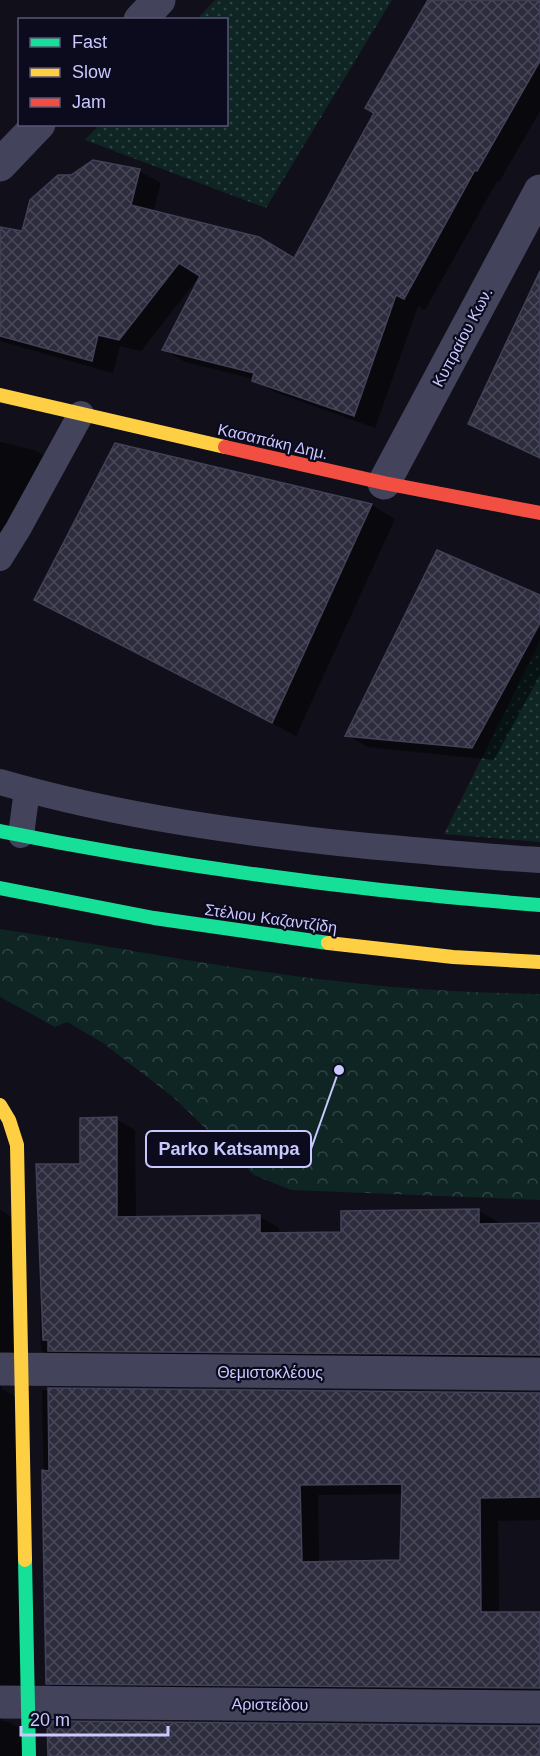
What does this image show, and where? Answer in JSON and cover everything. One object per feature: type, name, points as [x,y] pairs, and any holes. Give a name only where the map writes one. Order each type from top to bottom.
[{"type":"street","points":[[142,18],[159,0]]},
{"type":"street","points":[[0,165],[37,126]]},
{"type":"street","name":"Κυπραίου Κων.","points":[[384,483],[540,192]]},
{"type":"street","name":"Κασαπάκη Δημ.","points":[[0,395],[384,483],[540,513]]},
{"type":"street","points":[[10,833],[222,872],[474,901],[540,905]]},
{"type":"street","name":"Στέλιου Καζαντζίδη","points":[[0,888],[111,911],[243,932],[417,953],[497,961],[540,962]]},
{"type":"street","points":[[3,1108],[17,1144],[11,1369],[14,1702],[29,1756]]},
{"type":"street","name":"Θεμιστοκλέους","points":[[11,1369],[540,1374]]},
{"type":"street","name":"Αριστείδου","points":[[14,1702],[540,1707]]},
{"type":"lane","points":[[0,558],[81,414]]},
{"type":"lane","points":[[0,782],[148,817],[268,836],[475,857],[540,860]]},
{"type":"lane","points":[[10,833],[27,790]]},
{"type":"green space","points":[[215,0],[392,0],[266,208],[85,140],[98,126],[228,126],[228,18],[198,18]]},
{"type":"green space","points":[[540,641],[540,842],[444,834]]},
{"type":"green space","points":[[0,929],[310,978],[424,989],[540,994],[540,1200],[291,1190],[254,1175],[173,1097],[103,1043],[67,1022],[55,1027],[0,997]]},
{"type":"building","points":[[428,0],[540,0],[540,61],[477,171],[475,170],[404,299],[396,295],[354,416],[252,381],[254,373],[162,350],[200,276],[179,263],[119,340],[98,335],[92,361],[0,336],[0,227],[22,231],[30,200],[58,175],[71,175],[93,160],[140,169],[131,205],[259,237],[294,258],[374,113],[365,108]]},
{"type":"building","points":[[540,271],[540,458],[468,424]]},
{"type":"building","points":[[115,443],[372,504],[272,723],[34,600]]},
{"type":"building","points":[[437,550],[540,595],[540,623],[472,748],[345,736]]},
{"type":"building","points":[[117,1117],[117,1217],[260,1215],[260,1233],[341,1232],[341,1211],[479,1209],[479,1224],[540,1223],[540,1355],[48,1351],[48,1340],[43,1340],[36,1164],[80,1164],[80,1118]]},
{"type":"building","points":[[48,1388],[540,1393],[540,1497],[480,1498],[481,1612],[540,1612],[540,1688],[46,1684],[42,1470],[49,1471]],"holes":[[[402,1484],[400,1560],[302,1562],[300,1485]]]},
{"type":"building","points":[[47,1721],[540,1726],[540,1756],[48,1756]]},
{"type":"traffic: fast","points":[[0,831],[202,867],[404,893],[540,905]]},
{"type":"traffic: fast","points":[[0,888],[154,918],[328,943]]},
{"type":"traffic: fast","points":[[25,1560],[29,1756]]},
{"type":"traffic: slow","points":[[0,395],[225,447]]},
{"type":"traffic: slow","points":[[328,943],[453,957],[540,962]]},
{"type":"traffic: slow","points":[[0,1105],[9,1120],[17,1145],[25,1560]]},
{"type":"traffic: jam","points":[[225,447],[384,483],[540,513]]},
{"type":"place","name":"Parko Katsampa","points":[[339,1070]]}]
